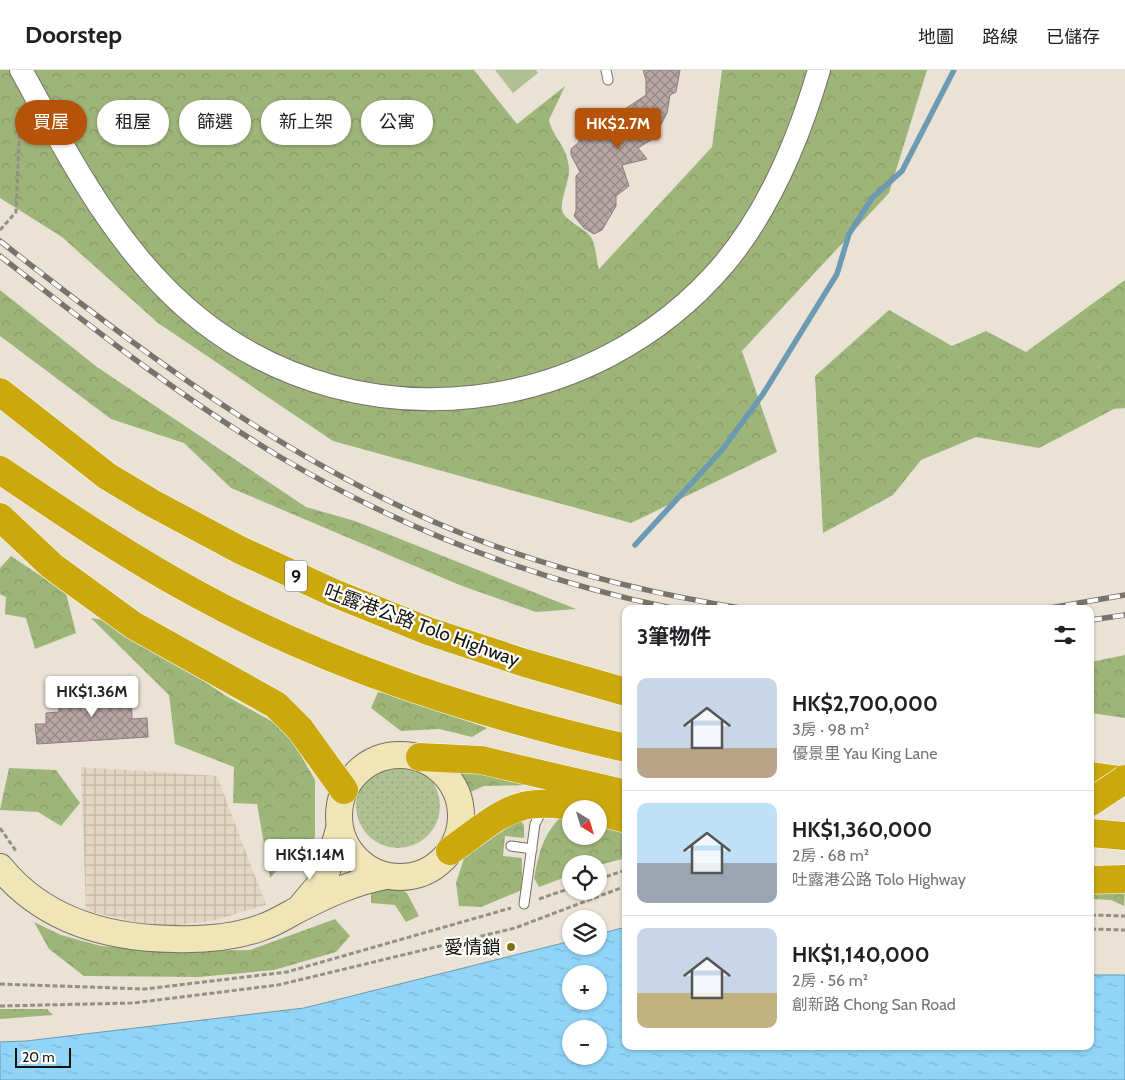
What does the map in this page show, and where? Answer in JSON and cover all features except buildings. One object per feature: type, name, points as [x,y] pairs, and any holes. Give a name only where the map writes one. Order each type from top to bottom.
[{"type":"highway","name":"吐露港公路 Tolo Highway","points":[[0,392],[107,476],[152,503],[240,550],[334,593],[428,631],[525,663],[622,691]]},
{"type":"highway","points":[[0,470],[126,554],[196,594],[287,638],[431,695],[528,725],[622,747]]},
{"type":"highway","points":[[0,517],[52,566],[133,625],[276,706],[300,729],[344,790]]},
{"type":"highway","points":[[420,757],[481,760],[622,793]]},
{"type":"highway","points":[[1094,776],[1125,780]]},
{"type":"highway","points":[[1094,800],[1125,780]]},
{"type":"highway","points":[[450,852],[501,815],[516,807],[547,802],[562,805]]},
{"type":"highway","points":[[608,814],[622,818]]},
{"type":"highway","points":[[1094,834],[1125,836]]},
{"type":"highway","points":[[1094,880],[1125,879]]},
{"type":"main road","points":[[10,861],[25,891],[54,912],[96,929],[128,936],[184,940],[226,937],[264,927],[350,884],[386,876],[400,877],[421,873],[440,862],[450,852],[457,838],[461,822],[461,804],[455,788],[447,776],[434,764],[420,757],[394,754],[375,759],[359,770],[344,790],[338,814],[339,829],[343,840],[356,859],[365,867],[386,876]]},
{"type":"main road","points":[[297,910],[325,878],[339,829]]},
{"type":"street","points":[[21,70],[106,217],[159,282],[186,308],[225,338],[279,367],[344,389],[416,400],[456,399],[500,394],[544,383],[591,365],[630,344],[665,320],[690,299],[725,263],[751,226],[793,147],[819,70]]},
{"type":"lane","points":[[606,70],[608,80]]},
{"type":"lane","points":[[524,904],[536,820],[547,802]]},
{"type":"lane","points":[[511,846],[532,849]]},
{"type":"path","points":[[0,230],[16,212],[19,145]]},
{"type":"path","points":[[0,828],[10,861]]},
{"type":"path","points":[[607,876],[622,871]]},
{"type":"path","points":[[0,1006],[133,1003],[278,985],[515,928],[622,888]]},
{"type":"path","points":[[0,984],[145,989],[287,972],[524,904],[562,891]]},
{"type":"path","points":[[1094,915],[1125,916]]},
{"type":"path","points":[[1094,929],[1125,930]]},
{"type":"shaded area","points":[[81,767],[217,776],[266,905],[212,921],[161,927],[86,911]]},
{"type":"green space","points":[[0,70],[474,70],[517,124],[565,86],[549,120],[568,161],[569,174],[562,209],[563,213],[572,222],[592,239],[599,269],[712,147],[722,70],[927,70],[889,193],[742,351],[777,452],[631,523],[333,441],[158,323],[62,237],[0,198]]},
{"type":"green space","points":[[495,70],[536,70],[538,73],[513,93]]},
{"type":"green space","points":[[1125,280],[1125,408],[1114,409],[1039,448],[976,437],[921,460],[893,495],[823,533],[815,376],[889,310],[952,346],[986,331],[1026,352]]},
{"type":"green space","points":[[0,290],[97,367],[306,507],[355,521],[576,609],[536,612],[462,586],[231,488],[184,443],[111,419],[0,336]]},
{"type":"green space","points":[[11,556],[66,593],[76,633],[35,649],[26,618],[5,614],[6,597],[0,594],[0,568]]},
{"type":"green space","points":[[91,618],[117,622],[226,696],[286,729],[315,780],[315,835],[312,857],[284,863],[270,878],[257,804],[233,803],[234,767],[175,744],[169,695]]},
{"type":"green space","points":[[1125,655],[1125,718],[1094,713],[1094,661]]},
{"type":"green space","points":[[378,692],[395,695],[487,728],[472,737],[439,729],[401,731],[371,708]]},
{"type":"green space","points":[[398,764],[421,771],[433,783],[440,806],[433,829],[421,841],[398,848],[375,841],[363,829],[356,806],[363,783],[375,771]]},
{"type":"green space","points":[[468,767],[527,781],[526,785],[484,786],[466,794],[457,775]]},
{"type":"green space","points":[[9,768],[56,770],[80,803],[61,826],[38,812],[0,810]]},
{"type":"green space","points":[[562,815],[562,845],[608,845],[608,827],[622,831],[622,859],[607,863],[607,855],[562,855],[562,878],[539,887],[534,878],[540,852],[550,830]]},
{"type":"green space","points":[[518,817],[524,825],[524,838],[505,836],[503,856],[522,858],[522,890],[481,907],[459,906],[456,883],[467,849]]},
{"type":"green space","points":[[394,884],[407,893],[419,916],[406,922],[395,905],[371,903],[371,891]]},
{"type":"green space","points":[[1125,886],[1124,906],[1111,900],[1094,899],[1094,888]]},
{"type":"green space","points":[[335,919],[350,936],[336,952],[274,970],[198,977],[84,976],[49,949],[34,922],[61,935],[101,946],[159,951],[250,950]]},
{"type":"green space","points":[[0,1009],[47,1009],[53,1015],[0,1019]]},
{"type":"water","points":[[622,928],[622,1050],[1094,1050],[1094,975],[1125,975],[1125,1080],[0,1080],[0,1042],[26,1041],[304,1008],[562,943],[562,955],[607,955],[607,932]]},
{"type":"waterway","points":[[635,545],[722,450],[763,394],[837,274],[849,234],[872,198],[902,171],[954,70]]},
{"type":"railway","points":[[0,241],[110,326],[224,406],[283,443],[343,477],[404,508],[502,549],[570,571],[640,589],[722,605]]},
{"type":"railway","points":[[0,256],[102,335],[207,411],[280,457],[326,483],[422,529],[521,568],[572,584],[659,605]]},
{"type":"railway","points":[[1067,605],[1125,595]]},
{"type":"railway","points":[[1094,620],[1125,615]]},
{"type":"place","name":"愛情鎖","points":[[511,947]]}]
